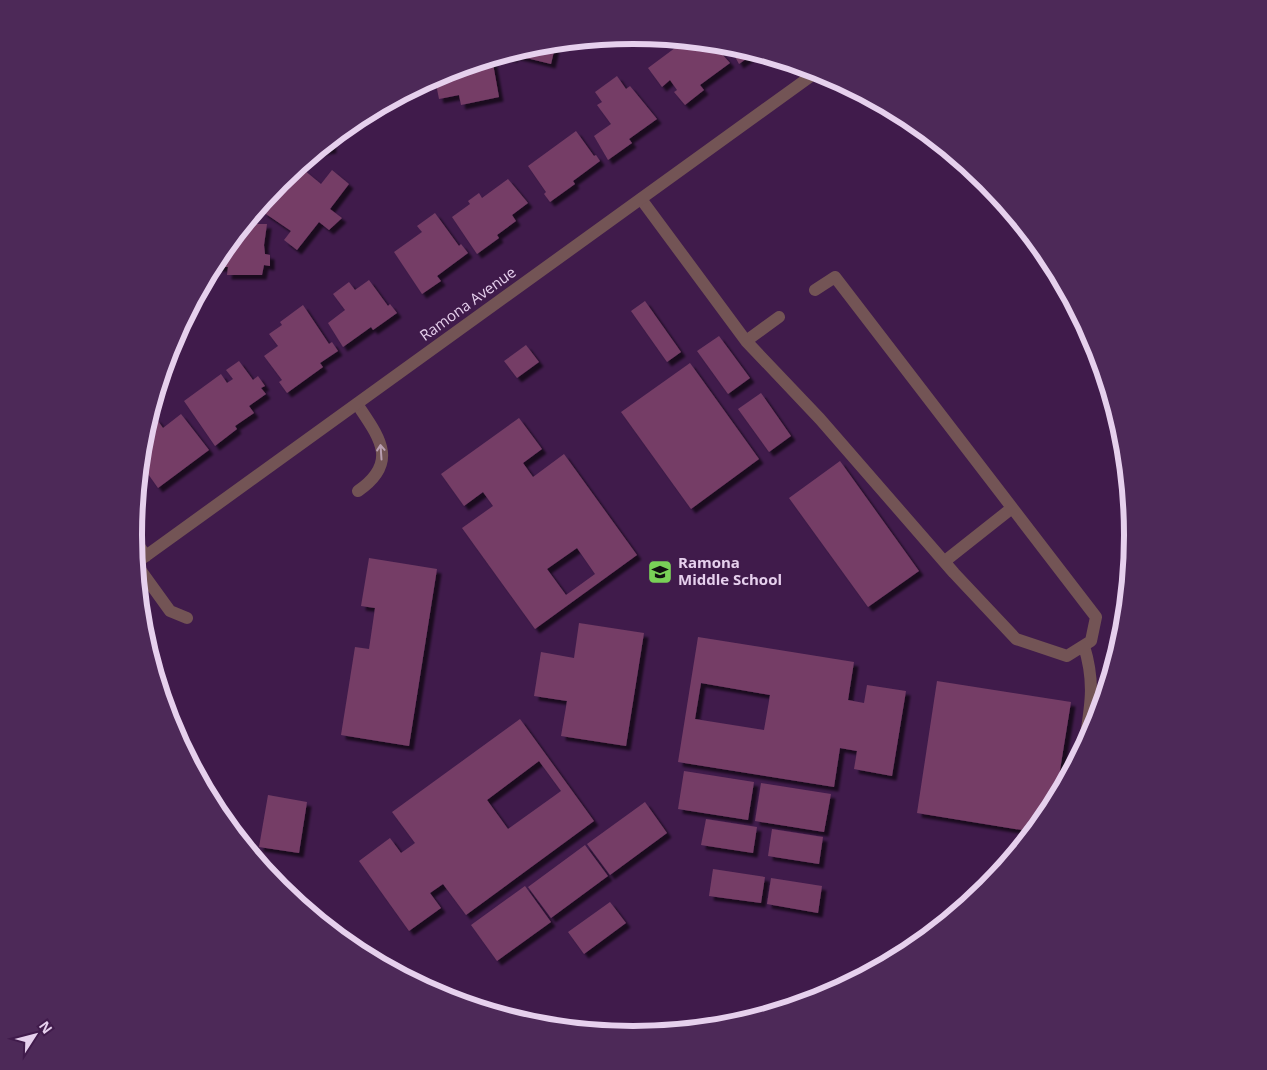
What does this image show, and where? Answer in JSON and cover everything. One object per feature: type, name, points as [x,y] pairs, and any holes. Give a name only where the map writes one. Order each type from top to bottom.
[{"type":"street","name":"Ramona Avenue","points":[[143,559],[810,77]]},
{"type":"street","points":[[641,199],[746,341],[820,419],[944,561],[1016,639],[1067,656],[1091,642],[1096,617],[835,277],[815,290]]},
{"type":"street","points":[[746,341],[779,317]]},
{"type":"street","points":[[357,404],[380,438],[382,465],[371,482],[358,491]]},
{"type":"street","points":[[944,561],[1012,508]]},
{"type":"street","points":[[143,566],[170,611],[187,618]]},
{"type":"street","points":[[1084,646],[1092,671],[1088,720]]},
{"type":"building","points":[[678,46],[720,51],[730,63],[700,85],[704,90],[685,105],[674,92],[677,90],[670,80],[662,87],[648,68]]},
{"type":"building","points":[[554,50],[551,64],[521,57]]},
{"type":"building","points":[[733,54],[749,57],[739,64]]},
{"type":"building","points":[[493,64],[499,97],[461,105],[459,95],[439,99],[436,85]]},
{"type":"building","points":[[617,76],[626,89],[630,86],[657,119],[629,139],[632,143],[608,160],[594,136],[611,124],[597,105],[602,102],[595,92]]},
{"type":"building","points":[[576,131],[594,156],[596,155],[600,161],[573,181],[575,184],[550,202],[544,194],[546,192],[528,166]]},
{"type":"building","points":[[332,170],[349,184],[330,209],[342,218],[329,230],[319,222],[297,250],[284,240],[291,231],[263,212],[286,188],[289,185],[291,186],[305,171],[321,184]]},
{"type":"building","points":[[508,179],[528,203],[512,215],[516,221],[497,235],[499,238],[477,254],[452,217],[470,204],[468,201],[479,193],[482,198]]},
{"type":"building","points":[[435,213],[459,246],[461,244],[468,253],[437,276],[441,281],[422,294],[394,252],[422,232],[417,226]]},
{"type":"building","points":[[254,224],[267,224],[264,245],[265,254],[270,255],[270,266],[264,265],[262,275],[227,275],[228,267],[222,267]]},
{"type":"building","points":[[369,280],[388,306],[390,304],[397,313],[373,330],[371,327],[343,347],[328,323],[345,310],[333,294],[349,282],[355,290]]},
{"type":"building","points":[[645,301],[681,352],[667,362],[631,311]]},
{"type":"building","points":[[303,305],[329,344],[332,342],[338,351],[320,363],[323,367],[287,393],[279,382],[282,380],[264,356],[278,346],[269,334],[282,325],[280,322]]},
{"type":"building","points":[[719,336],[750,378],[728,394],[697,351]]},
{"type":"building","points":[[526,345],[539,362],[517,378],[504,361]]},
{"type":"building","points":[[239,361],[253,380],[258,376],[265,386],[261,388],[266,394],[249,406],[254,413],[235,426],[237,429],[215,446],[184,401],[221,374],[227,383],[233,379],[226,370]]},
{"type":"building","points":[[690,363],[759,459],[691,509],[621,412]]},
{"type":"building","points":[[761,393],[791,436],[769,452],[738,409]]},
{"type":"building","points":[[181,414],[209,450],[158,488],[146,471],[157,419],[163,428]]},
{"type":"building","points":[[519,418],[542,449],[523,463],[533,477],[564,454],[637,555],[535,629],[462,528],[493,506],[483,492],[464,506],[441,474]],"holes":[[[577,548],[595,574],[566,595],[547,569]]]},
{"type":"building","points":[[840,461],[919,571],[868,607],[789,498]]},
{"type":"building","points":[[369,558],[437,569],[409,746],[341,735],[355,647],[369,649],[375,608],[361,606]]},
{"type":"building","points":[[579,623],[644,633],[626,746],[561,736],[567,701],[534,696],[541,652],[574,658]]},
{"type":"building","points":[[698,637],[854,662],[848,700],[864,703],[867,685],[906,691],[892,776],[854,769],[857,751],[840,748],[834,787],[678,762]],"holes":[[[701,683],[770,695],[764,730],[695,719]]]},
{"type":"building","points":[[937,681],[1071,702],[1058,783],[1025,831],[917,813]]},
{"type":"building","points":[[520,719],[594,821],[466,915],[443,884],[430,893],[441,908],[409,931],[359,861],[390,838],[401,853],[415,843],[392,812]],"holes":[[[539,761],[561,791],[508,829],[487,800]]]},
{"type":"building","points":[[684,771],[754,782],[748,820],[678,809]]},
{"type":"building","points":[[761,783],[831,794],[824,832],[755,821]]},
{"type":"building","points":[[268,795],[307,802],[299,853],[259,847]]},
{"type":"building","points":[[645,802],[667,833],[610,875],[587,844]]},
{"type":"building","points":[[706,819],[757,827],[753,853],[701,845]]},
{"type":"building","points":[[772,829],[823,837],[819,864],[768,856]]},
{"type":"building","points":[[585,845],[608,876],[551,918],[528,887]]},
{"type":"building","points":[[713,869],[765,877],[761,903],[709,896]]},
{"type":"building","points":[[771,878],[822,886],[818,913],[767,904]]},
{"type":"building","points":[[525,886],[551,922],[497,961],[471,925]]},
{"type":"building","points":[[610,902],[626,923],[584,954],[568,932]]},
{"type":"place","name":"Ramona Middle School","points":[[660,572]]}]
